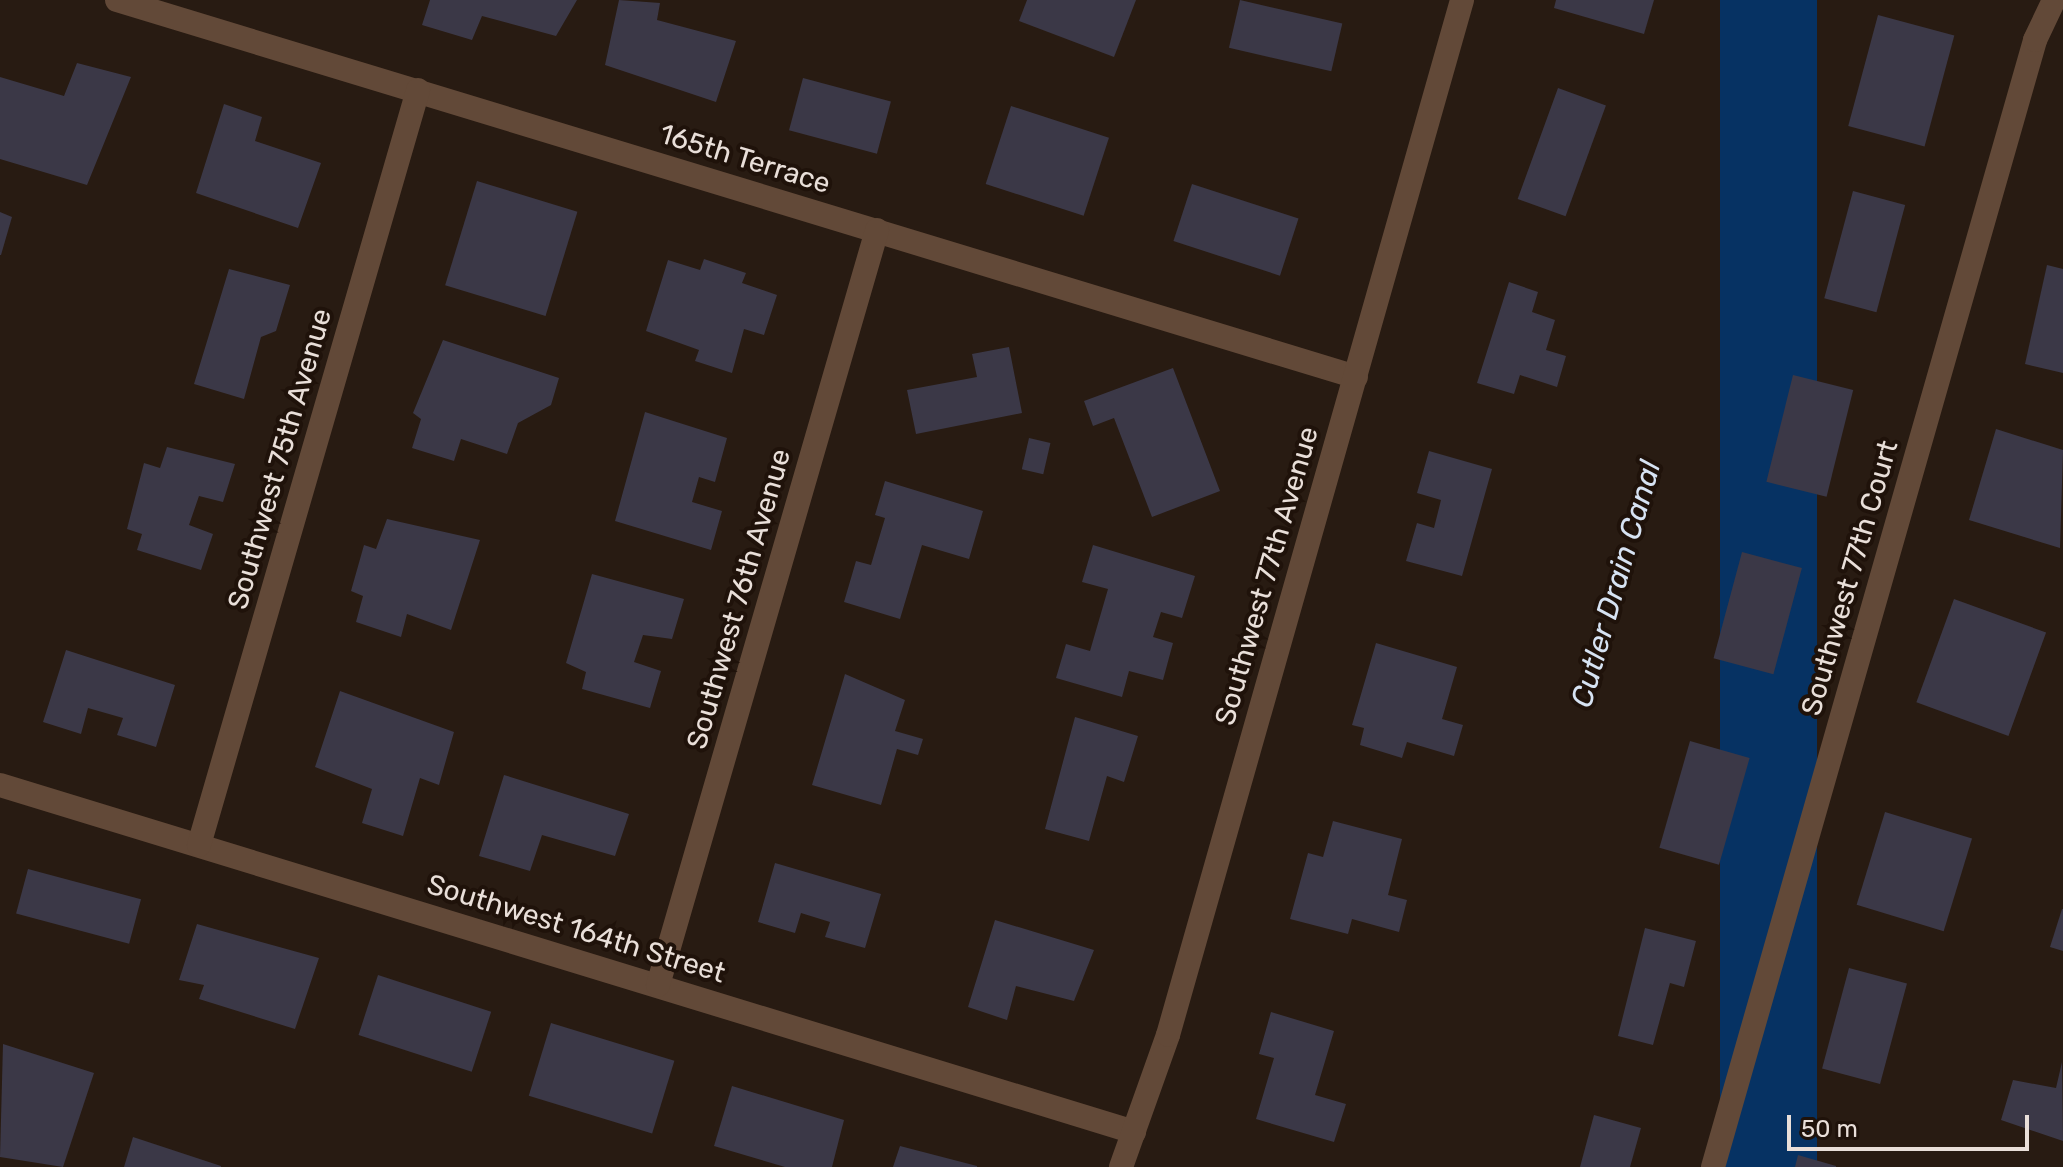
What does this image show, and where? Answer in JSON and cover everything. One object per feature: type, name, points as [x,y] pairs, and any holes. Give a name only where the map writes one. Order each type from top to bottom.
[{"type":"street","name":"165th Terrace","points":[[117,0],[1356,377]]},
{"type":"street","name":"Southwest 77th Avenue","points":[[1121,1167],[1134,1132],[1356,377],[1462,0]]},
{"type":"street","name":"Southwest 77th Court","points":[[1713,1167],[2052,3]]},
{"type":"street","name":"Southwest 75th Avenue","points":[[199,845],[418,90]]},
{"type":"street","name":"Southwest 76th Avenue","points":[[658,985],[877,230]]},
{"type":"street","name":"Southwest 164th Street","points":[[0,785],[1134,1132]]},
{"type":"water","points":[[1720,0],[1817,0],[1817,1167],[1720,1167]]},
{"type":"building","points":[[430,0],[577,0],[556,36],[482,16],[472,40],[422,25]]},
{"type":"building","points":[[619,0],[660,3],[657,20],[736,41],[716,102],[605,65]]},
{"type":"building","points":[[1027,0],[1136,0],[1114,57],[1019,21]]},
{"type":"building","points":[[1240,0],[1342,24],[1331,71],[1229,48]]},
{"type":"building","points":[[1556,0],[1654,0],[1644,34],[1554,8]]},
{"type":"building","points":[[1878,15],[1954,35],[1925,147],[1848,126]]},
{"type":"building","points":[[77,63],[131,77],[87,185],[0,159],[0,77],[64,96]]},
{"type":"building","points":[[803,78],[891,102],[877,154],[789,130]]},
{"type":"building","points":[[1558,88],[1606,105],[1566,216],[1518,199]]},
{"type":"building","points":[[224,104],[262,117],[255,141],[321,163],[298,228],[196,193]]},
{"type":"building","points":[[1011,106],[1109,138],[1084,216],[986,184]]},
{"type":"building","points":[[477,181],[577,212],[546,316],[445,285]]},
{"type":"building","points":[[1192,184],[1299,219],[1280,276],[1173,241]]},
{"type":"building","points":[[1853,191],[1905,205],[1876,312],[1824,298]]},
{"type":"building","points":[[0,212],[12,217],[1,255],[0,255]]},
{"type":"building","points":[[704,259],[746,273],[742,283],[777,295],[764,335],[744,329],[732,373],[695,361],[699,350],[646,331],[668,260],[700,270]]},
{"type":"building","points":[[2047,265],[2063,269],[2063,373],[2025,364]]},
{"type":"building","points":[[229,269],[290,285],[276,331],[261,337],[244,399],[194,384]]},
{"type":"building","points":[[1509,282],[1538,292],[1532,312],[1555,320],[1546,350],[1566,356],[1557,387],[1520,375],[1514,394],[1477,383]]},
{"type":"building","points":[[443,340],[559,378],[551,405],[518,423],[507,454],[461,439],[454,461],[412,448],[421,419],[413,413]]},
{"type":"building","points":[[1009,347],[1022,413],[916,434],[907,390],[977,377],[972,354]]},
{"type":"building","points":[[1173,368],[1220,491],[1152,517],[1114,418],[1093,426],[1084,401]]},
{"type":"building","points":[[1793,375],[1853,390],[1827,497],[1766,482]]},
{"type":"building","points":[[645,412],[727,438],[715,482],[699,477],[692,502],[722,511],[711,550],[615,521]]},
{"type":"building","points":[[1996,429],[2063,450],[2060,548],[1969,520]]},
{"type":"building","points":[[1029,438],[1050,443],[1043,474],[1022,469]]},
{"type":"building","points":[[167,447],[235,464],[223,502],[199,496],[189,525],[213,534],[201,570],[137,550],[142,534],[127,529],[144,463],[160,468]]},
{"type":"building","points":[[1429,451],[1492,469],[1462,576],[1406,561],[1417,523],[1434,528],[1441,500],[1417,493]]},
{"type":"building","points":[[885,481],[983,511],[969,559],[922,545],[900,619],[844,602],[856,561],[871,565],[885,518],[875,515]]},
{"type":"building","points":[[387,519],[480,540],[451,630],[407,614],[401,637],[356,622],[363,596],[351,591],[364,545],[376,549]]},
{"type":"building","points":[[1093,545],[1195,576],[1182,618],[1161,612],[1153,637],[1173,643],[1163,680],[1129,671],[1122,697],[1056,678],[1066,644],[1090,651],[1108,589],[1082,582]]},
{"type":"building","points":[[1742,552],[1802,568],[1773,674],[1714,658]]},
{"type":"building","points":[[592,574],[684,599],[672,639],[643,635],[634,662],[661,671],[650,708],[582,689],[586,672],[566,663]]},
{"type":"building","points":[[1954,599],[2046,633],[2008,736],[1916,702]]},
{"type":"building","points":[[1376,643],[1457,667],[1442,719],[1463,725],[1454,756],[1407,742],[1402,758],[1360,745],[1364,728],[1352,725]]},
{"type":"building","points":[[66,650],[175,685],[156,747],[117,735],[123,718],[88,708],[81,734],[43,722]]},
{"type":"building","points":[[845,674],[905,700],[895,731],[923,739],[918,755],[897,749],[881,805],[812,785]]},
{"type":"building","points":[[340,691],[454,732],[439,785],[420,778],[403,836],[362,823],[372,789],[315,767]]},
{"type":"building","points":[[1075,717],[1138,736],[1124,782],[1107,776],[1089,841],[1045,829]]},
{"type":"building","points":[[1690,741],[1750,758],[1719,865],[1659,848]]},
{"type":"building","points":[[504,775],[629,814],[615,856],[542,835],[530,871],[479,856]]},
{"type":"building","points":[[1885,812],[1972,839],[1944,931],[1857,905]]},
{"type":"building","points":[[1333,821],[1402,839],[1388,895],[1407,900],[1399,932],[1352,919],[1348,934],[1290,919],[1308,853],[1323,857]]},
{"type":"building","points":[[775,863],[881,894],[865,948],[825,937],[830,922],[801,913],[795,933],[758,922]]},
{"type":"building","points":[[28,869],[141,899],[129,944],[16,913]]},
{"type":"building","points":[[2063,909],[2063,951],[2050,947]]},
{"type":"building","points":[[995,920],[1094,950],[1074,1001],[1016,986],[1007,1020],[968,1007]]},
{"type":"building","points":[[197,924],[319,958],[295,1029],[199,999],[204,985],[179,980]]},
{"type":"building","points":[[1645,928],[1696,941],[1684,987],[1670,983],[1653,1045],[1618,1036]]},
{"type":"building","points":[[1849,968],[1907,984],[1880,1084],[1822,1068]]},
{"type":"building","points":[[378,975],[491,1012],[472,1072],[359,1035]]},
{"type":"building","points":[[1271,1012],[1334,1031],[1315,1095],[1346,1104],[1334,1142],[1256,1119],[1274,1058],[1259,1054]]},
{"type":"building","points":[[551,1023],[674,1061],[652,1133],[529,1096]]},
{"type":"building","points":[[3,1044],[94,1073],[63,1167],[0,1157]]},
{"type":"building","points":[[2062,1062],[2063,1141],[2001,1120],[2013,1080],[2056,1088]]},
{"type":"building","points":[[732,1086],[844,1120],[832,1167],[785,1167],[714,1146]]},
{"type":"building","points":[[1594,1115],[1641,1128],[1630,1167],[1580,1167]]},
{"type":"building","points":[[133,1137],[221,1166],[221,1167],[124,1167]]},
{"type":"building","points":[[900,1146],[977,1166],[977,1167],[893,1167]]},
{"type":"building","points":[[1798,1155],[1836,1166],[1836,1167],[1795,1167]]},
{"type":"water label","name":"Cutler Drain Canal","points":[[1616,584]]}]
